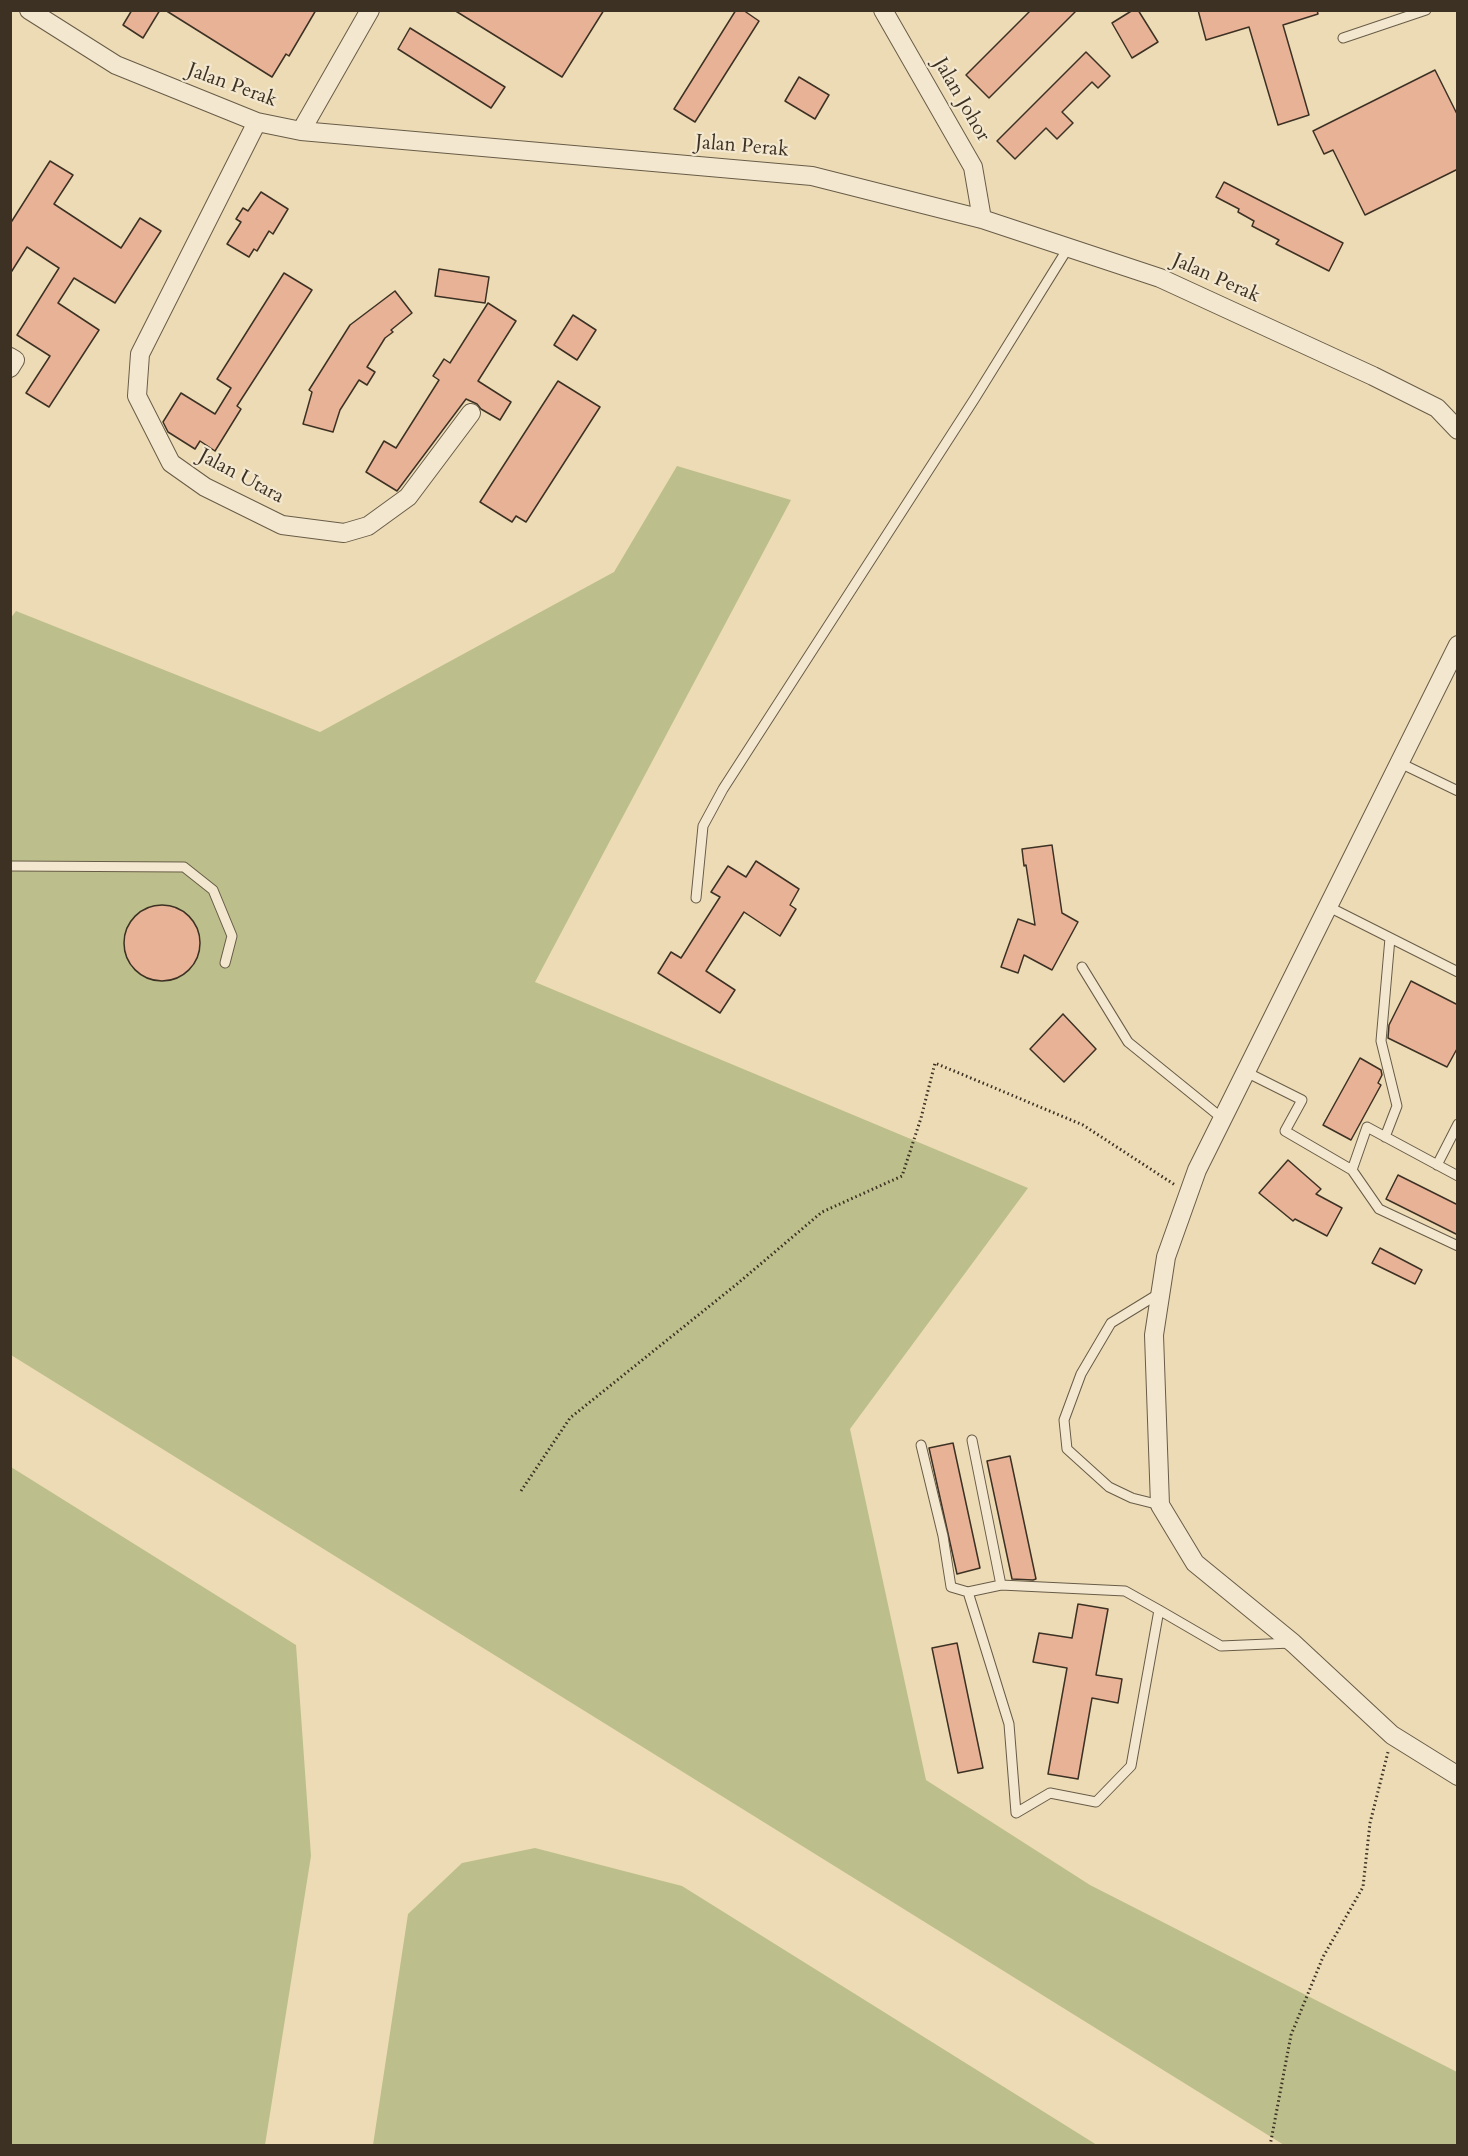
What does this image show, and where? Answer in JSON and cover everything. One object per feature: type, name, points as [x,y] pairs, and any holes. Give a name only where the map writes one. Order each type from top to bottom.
[{"type":"street","name":"Jalan Perak","points":[[29,10],[116,65],[257,122],[302,132],[813,176],[982,219],[1160,278],[1437,408],[1458,430]]},
{"type":"street","points":[[302,132],[370,10]]},
{"type":"street","name":"Jalan Johor","points":[[883,10],[973,167],[982,219]]},
{"type":"street","name":"Jalan Utara","points":[[257,122],[141,354],[137,396],[171,463],[205,487],[282,525],[344,533],[368,526],[408,497],[471,413]]},
{"type":"street","points":[[10,357],[15,360],[10,368]]},
{"type":"street","name":"Jalan Perak","points":[[1437,408],[1458,410]]},
{"type":"street","points":[[1458,645],[1197,1170],[1167,1257],[1154,1335],[1160,1505],[1195,1563],[1293,1643],[1392,1735],[1458,1776]]},
{"type":"lane","points":[[1343,38],[1426,10]]},
{"type":"lane","points":[[696,898],[703,826],[723,789],[975,398],[1068,248]]},
{"type":"lane","points":[[1400,763],[1458,791]]},
{"type":"lane","points":[[10,866],[184,867],[213,890],[232,936],[225,963]]},
{"type":"lane","points":[[1329,906],[1458,972]]},
{"type":"lane","points":[[1385,1137],[1397,1106],[1381,1041],[1390,938]]},
{"type":"lane","points":[[1083,967],[1128,1042],[1223,1119]]},
{"type":"lane","points":[[1246,1072],[1302,1100],[1285,1131],[1352,1170],[1379,1209],[1458,1246]]},
{"type":"lane","points":[[1437,1165],[1458,1124]]},
{"type":"lane","points":[[1352,1170],[1367,1127],[1458,1176]]},
{"type":"lane","points":[[1160,1505],[1132,1498],[1109,1487],[1067,1449],[1064,1420],[1081,1374],[1111,1323],[1161,1293]]},
{"type":"lane","points":[[972,1440],[1001,1585]]},
{"type":"lane","points":[[921,1445],[943,1536],[951,1587],[968,1592],[1001,1585],[1125,1590],[1221,1646],[1293,1643]]},
{"type":"lane","points":[[968,1592],[1008,1724],[1016,1813],[1050,1793],[1096,1802],[1131,1766],[1159,1610]]},
{"type":"path","points":[[521,1491],[570,1418],[822,1212],[902,1176],[921,1118],[935,1063],[1083,1125],[1189,1194]]},
{"type":"path","points":[[1270,2145],[1291,2035],[1323,1957],[1363,1887],[1370,1823],[1392,1735]]},
{"type":"green space","points":[[677,466],[791,500],[535,982],[1028,1188],[850,1429],[926,1780],[1090,1885],[1457,2072],[1457,2145],[1284,2145],[11,1355],[10,619],[16,611],[320,732],[614,572]]},
{"type":"green space","points":[[11,1467],[296,1645],[311,1856],[265,2145],[11,2145]]},
{"type":"green space","points":[[535,1848],[682,1886],[1097,2145],[373,2145],[408,1914],[462,1863]]},
{"type":"building","points":[[132,10],[160,10],[143,38],[123,25]]},
{"type":"building","points":[[165,10],[316,10],[289,56],[286,54],[272,77]]},
{"type":"building","points":[[454,10],[604,10],[562,77]]},
{"type":"building","points":[[736,10],[743,10],[759,21],[695,122],[674,109]]},
{"type":"building","points":[[1031,10],[1077,10],[989,98],[966,75]]},
{"type":"building","points":[[1133,10],[1138,10],[1158,42],[1132,58],[1112,23]]},
{"type":"building","points":[[1198,10],[1317,10],[1318,14],[1283,25],[1309,115],[1278,125],[1249,27],[1206,40]]},
{"type":"building","points":[[410,28],[505,87],[491,108],[398,49]]},
{"type":"building","points":[[1086,52],[1110,76],[1098,88],[1092,82],[1062,112],[1073,123],[1057,139],[1046,128],[1015,159],[997,141]]},
{"type":"building","points":[[1435,70],[1458,116],[1458,169],[1365,215],[1333,150],[1324,154],[1313,131]]},
{"type":"building","points":[[799,77],[829,95],[815,119],[785,101]]},
{"type":"building","points":[[50,161],[73,175],[54,204],[121,248],[140,218],[161,231],[115,303],[74,278],[58,303],[99,330],[49,407],[26,393],[50,356],[17,335],[59,268],[27,247],[10,274],[10,224]]},
{"type":"building","points":[[1224,182],[1343,243],[1329,271],[1276,244],[1279,240],[1252,226],[1254,221],[1238,212],[1239,209],[1216,197]]},
{"type":"building","points":[[261,192],[288,209],[273,234],[269,231],[257,251],[254,249],[249,257],[227,244],[241,222],[236,219],[243,208],[248,211]]},
{"type":"building","points":[[439,269],[489,277],[485,303],[435,296]]},
{"type":"building","points":[[284,273],[312,290],[237,406],[241,409],[215,451],[200,441],[195,449],[168,432],[163,422],[181,393],[215,414],[231,388],[217,379]]},
{"type":"building","points":[[395,291],[412,313],[385,338],[367,367],[375,372],[367,385],[359,380],[340,410],[333,432],[303,424],[312,392],[309,390],[350,325]]},
{"type":"building","points":[[488,303],[516,321],[478,381],[511,402],[500,420],[466,399],[397,491],[366,472],[384,441],[396,448],[439,380],[433,376],[444,359],[450,363]]},
{"type":"building","points":[[573,315],[596,330],[577,360],[554,345]]},
{"type":"building","points":[[558,381],[600,407],[526,522],[516,516],[512,522],[480,502]]},
{"type":"building","points":[[1052,845],[1062,913],[1078,922],[1052,970],[1024,955],[1018,973],[1001,967],[1018,919],[1035,925],[1022,849]]},
{"type":"building","points":[[756,861],[799,889],[790,905],[796,909],[780,936],[744,912],[706,971],[735,990],[720,1013],[658,973],[671,952],[681,958],[720,897],[711,892],[728,866],[746,877]]},
{"type":"building","points":[[170,905],[183,911],[194,922],[200,935],[198,958],[183,975],[170,981],[154,981],[141,975],[126,958],[124,935],[130,922],[147,907]]},
{"type":"building","points":[[1411,981],[1458,1005],[1458,1047],[1447,1067],[1388,1038],[1389,1025]]},
{"type":"building","points":[[1063,1014],[1096,1049],[1064,1082],[1030,1049]]},
{"type":"building","points":[[1360,1058],[1381,1070],[1382,1075],[1378,1083],[1381,1085],[1351,1140],[1323,1125]]},
{"type":"building","points":[[1288,1160],[1321,1189],[1316,1194],[1342,1208],[1327,1236],[1295,1219],[1293,1221],[1259,1193]]},
{"type":"building","points":[[1398,1175],[1458,1205],[1458,1235],[1386,1199]]},
{"type":"building","points":[[1380,1248],[1422,1270],[1415,1284],[1372,1263]]},
{"type":"building","points":[[953,1443],[980,1568],[957,1574],[929,1448]]},
{"type":"building","points":[[1010,1456],[1036,1579],[1033,1580],[1012,1579],[987,1461]]},
{"type":"building","points":[[1078,1604],[1108,1609],[1096,1675],[1122,1679],[1118,1703],[1092,1698],[1078,1779],[1048,1774],[1067,1668],[1033,1662],[1039,1633],[1072,1638]]},
{"type":"building","points":[[957,1643],[983,1768],[958,1773],[932,1648]]}]
